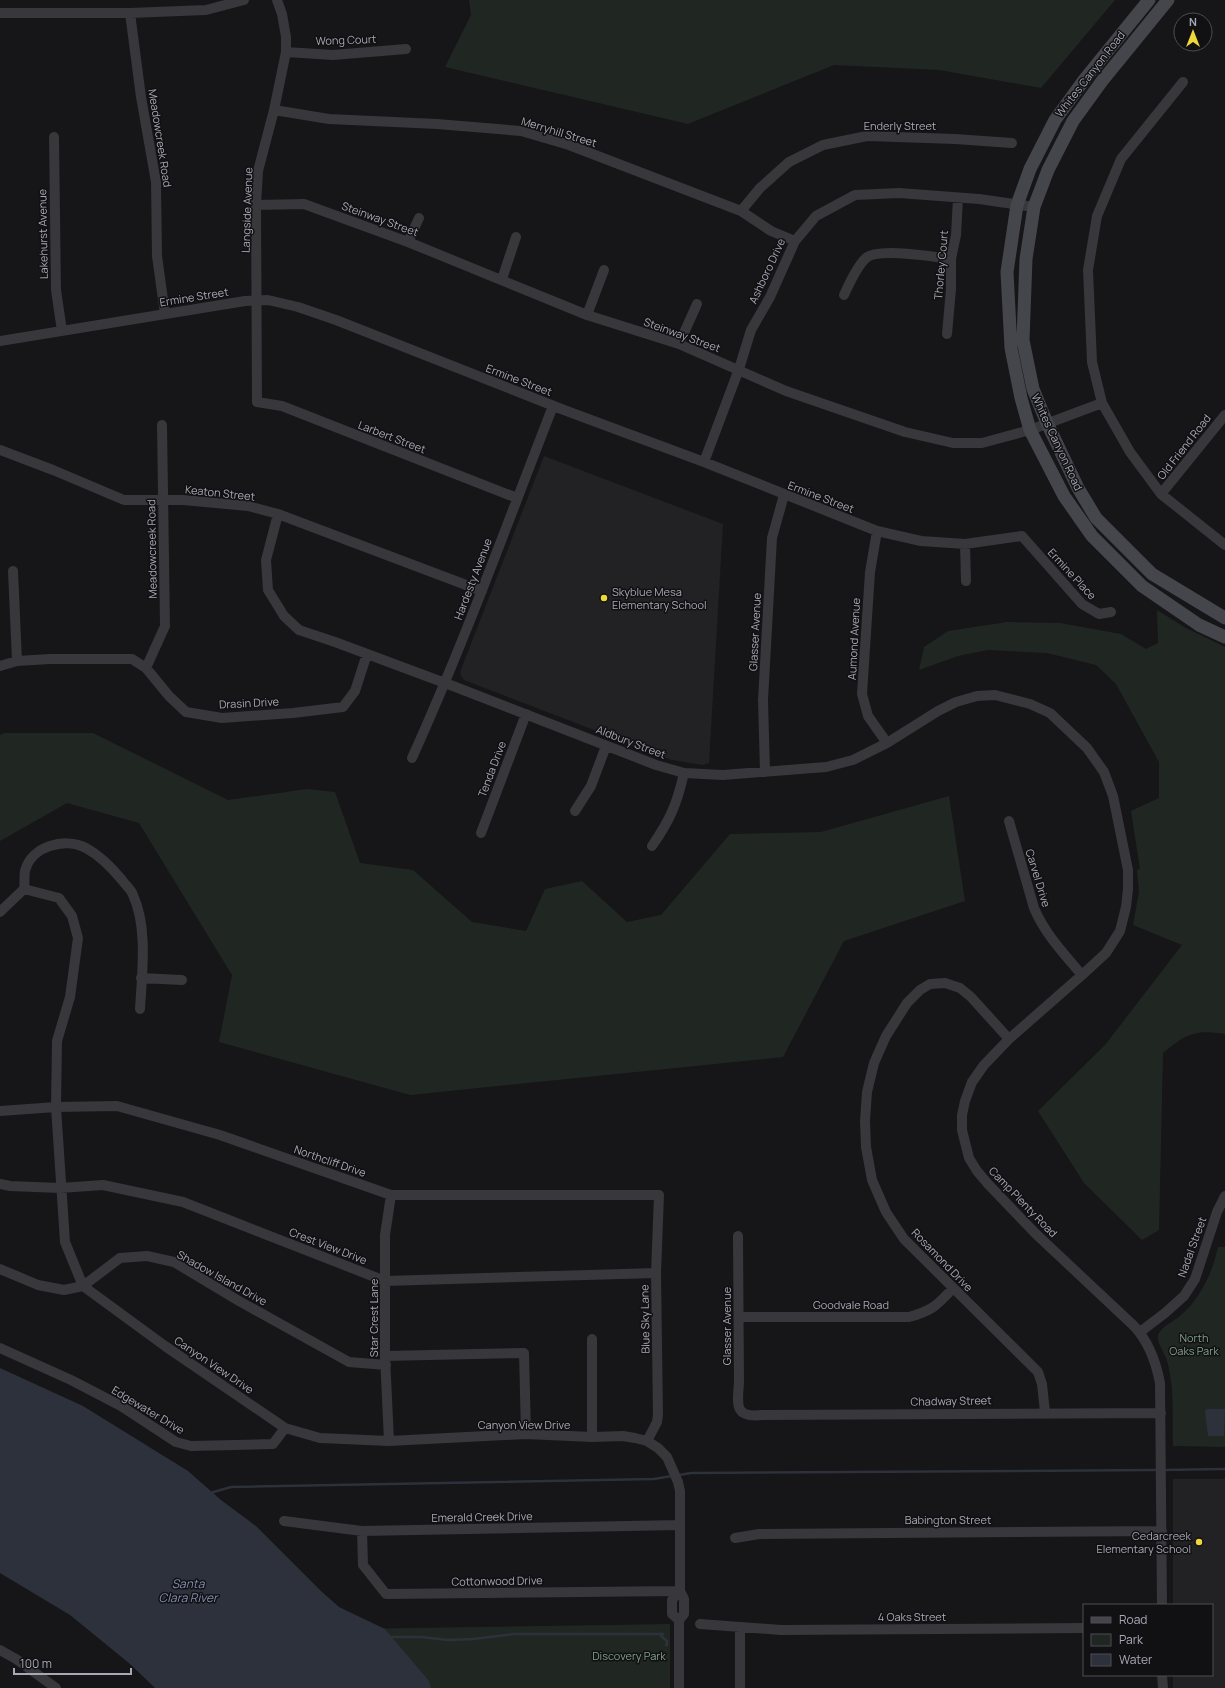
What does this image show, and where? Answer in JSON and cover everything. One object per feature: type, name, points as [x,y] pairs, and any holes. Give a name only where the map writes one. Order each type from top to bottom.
[{"type":"main road","name":"Whites Canyon Road","points":[[1149,0],[1084,80],[1055,120],[1030,168],[1017,205],[1007,272],[1011,348],[1021,398],[1030,430],[1064,496],[1092,536],[1142,586],[1199,625],[1225,637]]},
{"type":"main road","name":"Whites Canyon Road","points":[[1168,0],[1102,81],[1073,121],[1048,170],[1034,207],[1026,259],[1023,340],[1033,389],[1047,423],[1078,488],[1096,518],[1152,574],[1225,618]]},
{"type":"street","points":[[0,13],[130,13],[206,10],[244,0]]},
{"type":"street","name":"Langside Avenue","points":[[257,402],[256,205],[258,171],[274,110],[286,52],[286,37],[282,14],[277,0]]},
{"type":"street","name":"Meadowcreek Road","points":[[130,13],[141,97],[156,182],[157,256],[165,314]]},
{"type":"street","name":"Wong Court","points":[[286,52],[333,55],[406,49]]},
{"type":"street","points":[[1183,82],[1121,159],[1097,216],[1088,270],[1092,362],[1102,403],[1130,452],[1161,494],[1225,545]]},
{"type":"street","name":"Merryhill Street","points":[[274,110],[329,119],[437,124],[521,131],[569,145],[741,211],[770,231],[795,240]]},
{"type":"street","name":"Lakehurst Avenue","points":[[54,136],[56,290],[62,331]]},
{"type":"street","name":"Enderly Street","points":[[741,211],[760,188],[789,162],[823,145],[867,136],[955,139],[1012,143]]},
{"type":"street","name":"Ashboro Drive","points":[[704,462],[739,369],[751,330],[770,297],[795,240],[816,216],[855,196],[899,193],[1034,207]]},
{"type":"street","name":"Thorley Court","points":[[947,334],[951,289],[951,259],[956,235],[958,198]]},
{"type":"street","name":"Steinway Street","points":[[256,205],[304,204],[408,242],[587,315],[679,344],[739,369],[786,391],[866,420],[905,432],[953,443],[982,443],[1030,430],[1102,403]]},
{"type":"street","points":[[408,242],[419,218]]},
{"type":"street","points":[[502,280],[516,237]]},
{"type":"street","points":[[844,295],[850,280],[866,257],[871,255],[882,252],[951,259]]},
{"type":"street","points":[[587,315],[604,270]]},
{"type":"street","name":"Ermine Street","points":[[0,341],[165,314],[257,300],[268,300],[298,307],[336,320],[553,406],[704,462],[877,531],[921,540],[965,544],[1022,536]]},
{"type":"street","points":[[679,344],[697,304]]},
{"type":"street","name":"Larbert Street","points":[[257,402],[282,406],[517,498]]},
{"type":"street","name":"Hardesty Avenue","points":[[412,758],[445,683],[553,406]]},
{"type":"street","name":"Old Friend Road","points":[[1161,494],[1225,415]]},
{"type":"street","name":"Meadowcreek Road","points":[[146,668],[165,626],[162,425]]},
{"type":"street","name":"Keaton Street","points":[[0,450],[53,470],[124,500],[189,501],[248,506],[278,514],[482,590]]},
{"type":"street","name":"Glasser Avenue","points":[[765,772],[763,700],[772,538],[784,495]]},
{"type":"street","name":"Aldbury Street","points":[[278,514],[266,560],[268,590],[284,616],[299,630],[445,683],[656,765],[684,773],[723,775],[826,767],[853,760],[887,743],[938,711],[956,702],[983,696],[996,695],[1030,704],[1050,713],[1073,734]]},
{"type":"street","name":"Aumond Avenue","points":[[877,531],[870,572],[862,694],[868,716],[887,743]]},
{"type":"street","name":"Ermine Place","points":[[1022,536],[1082,604],[1099,614],[1111,612]]},
{"type":"street","points":[[965,544],[966,581]]},
{"type":"street","points":[[13,571],[17,662]]},
{"type":"street","name":"Drasin Drive","points":[[0,666],[17,662],[50,659],[132,659],[146,668],[169,696],[186,712],[222,718],[293,713],[343,706],[355,691],[366,654]]},
{"type":"street","name":"Tenda Drive","points":[[481,833],[526,714]]},
{"type":"street","name":"Camp Plenty Road","points":[[1073,734],[1087,748],[1104,772],[1113,796],[1128,870],[1126,907],[1120,931],[1106,953],[1009,1040],[984,1065],[972,1082],[964,1101],[962,1130],[969,1158],[977,1172],[1036,1234],[1140,1332],[1156,1363],[1160,1383],[1161,1413],[1162,1604]]},
{"type":"street","points":[[575,812],[591,786],[606,746]]},
{"type":"street","points":[[652,846],[664,828],[676,805],[684,773]]},
{"type":"street","name":"Carvel Drive","points":[[1009,821],[1034,908],[1040,922],[1054,942],[1082,975]]},
{"type":"street","points":[[0,912],[24,889],[25,870],[34,854],[52,844],[72,844],[85,848],[98,856],[115,872],[133,894],[143,929],[140,1009]]},
{"type":"street","points":[[24,889],[59,898],[72,916],[78,938],[70,997],[57,1041],[56,1107],[60,1188],[65,1242],[83,1286]]},
{"type":"street","points":[[142,978],[182,980]]},
{"type":"street","name":"Rosamond Drive","points":[[1009,1040],[960,988],[945,983],[930,984],[920,990],[907,1003],[886,1036],[874,1063],[869,1085],[865,1121],[866,1147],[872,1180],[886,1212],[904,1239],[1038,1372],[1042,1384],[1044,1412]]},
{"type":"street","name":"Northcliff Drive","points":[[0,1111],[56,1107],[117,1106],[220,1135],[391,1195],[659,1195]]},
{"type":"street","name":"Crest View Drive","points":[[0,1184],[10,1186],[60,1188],[103,1185],[183,1202],[386,1281],[656,1273]]},
{"type":"street","name":"Star Crest Lane","points":[[389,1441],[386,1361],[385,1235],[391,1195]]},
{"type":"street","name":"Blue Sky Lane","points":[[647,1441],[657,1422],[658,1415],[656,1273],[659,1195]]},
{"type":"street","name":"Nadal Street","points":[[1140,1332],[1184,1296],[1195,1279],[1215,1218],[1225,1196]]},
{"type":"street","name":"Glasser Avenue","points":[[738,1236],[739,1384],[737,1398],[738,1406],[743,1413]]},
{"type":"street","name":"Shadow Island Drive","points":[[0,1269],[38,1285],[64,1290],[83,1286],[120,1258],[147,1256],[174,1262],[239,1301],[349,1362],[524,1353],[526,1434]]},
{"type":"street","name":"Canyon View Drive","points":[[83,1286],[165,1346],[285,1428],[320,1438],[389,1441],[526,1434],[592,1437],[623,1436],[647,1441],[658,1448],[667,1457],[678,1482],[680,1491],[680,1591],[684,1599],[684,1614],[679,1620],[679,1688]]},
{"type":"street","name":"Goodvale Road","points":[[739,1317],[909,1317],[925,1312],[939,1303],[952,1288]]},
{"type":"street","points":[[592,1339],[592,1437]]},
{"type":"street","name":"Edgewater Drive","points":[[0,1348],[71,1380],[121,1406],[176,1442],[191,1446],[273,1444],[285,1428]]},
{"type":"street","name":"Chadway Street","points":[[743,1413],[750,1416],[1044,1412],[1161,1413]]},
{"type":"street","name":"Emerald Creek Drive","points":[[284,1521],[362,1531],[680,1525]]},
{"type":"street","name":"Cottonwood Drive","points":[[362,1531],[363,1565],[386,1594],[680,1591]]},
{"type":"street","name":"Babington Street","points":[[735,1538],[759,1534],[1162,1531]]},
{"type":"street","name":"4 Oaks Street","points":[[700,1624],[781,1630],[1083,1628]]},
{"type":"street","points":[[740,1627],[740,1688]]},
{"type":"street","points":[[1,1653],[16,1659],[56,1688]]},
{"type":"street","points":[[1162,1676],[1163,1688]]},
{"type":"shaded area","name":"Skyblue Mesa Elementary School","points":[[544,456],[723,524],[709,763],[703,765],[672,760],[464,680],[461,676],[460,672]]},
{"type":"shaded area","name":"Cedarcreek Elementary School","points":[[1173,1479],[1225,1479],[1225,1688],[1173,1688],[1173,1676],[1213,1676],[1213,1604],[1173,1604]]},
{"type":"green space","points":[[469,0],[1115,0],[1041,88],[939,70],[834,65],[688,124],[445,67],[471,15]]},
{"type":"green space","points":[[1157,610],[1186,628],[1225,647],[1225,1034],[1205,1032],[1191,1034],[1178,1041],[1163,1053],[1159,1230],[1142,1240],[1084,1183],[1038,1111],[1105,1045],[1182,945],[1133,925],[1139,892],[1137,870],[1140,869],[1131,811],[1159,798],[1159,762],[1116,684],[1096,665],[1047,653],[988,650],[958,656],[919,670],[924,647],[948,631],[1007,622],[1060,623],[1121,634],[1146,649],[1158,643]]},
{"type":"green space","points":[[4,733],[93,733],[228,800],[307,789],[335,792],[360,863],[413,870],[472,922],[526,931],[545,889],[582,881],[627,922],[661,915],[730,834],[821,832],[949,796],[965,901],[844,941],[783,1057],[410,1095],[219,1042],[232,975],[139,823],[67,803],[0,841],[0,735]]},
{"type":"green space","name":"North Oaks Park","points":[[1218,1247],[1225,1247],[1225,1447],[1173,1446],[1173,1403],[1170,1371],[1159,1343],[1158,1336],[1163,1328],[1180,1316],[1200,1293],[1209,1276]]},
{"type":"green space","name":"Discovery Park","points":[[670,1624],[670,1688],[216,1688],[215,1631]]},
{"type":"water","name":"Santa Clara River","points":[[0,1368],[83,1406],[188,1471],[221,1500],[256,1526],[339,1607],[385,1629],[429,1681],[431,1688],[155,1688],[130,1664],[70,1615],[0,1573]]},
{"type":"water","points":[[1207,1409],[1225,1409],[1224,1436],[1208,1436],[1205,1411]]},
{"type":"waterway","points":[[1162,1470],[1225,1469]]},
{"type":"waterway","points":[[679,1475],[691,1473],[1157,1470]]},
{"type":"waterway","points":[[210,1493],[231,1487],[654,1479],[672,1476]]},
{"type":"waterway","points":[[390,1637],[421,1637],[448,1640],[473,1639],[514,1634],[663,1634],[661,1636],[667,1641],[666,1645]]},
{"type":"place","name":"Skyblue Mesa Elementary School","points":[[604,598]]},
{"type":"place","name":"Cedarcreek Elementary School","points":[[1199,1542]]}]
